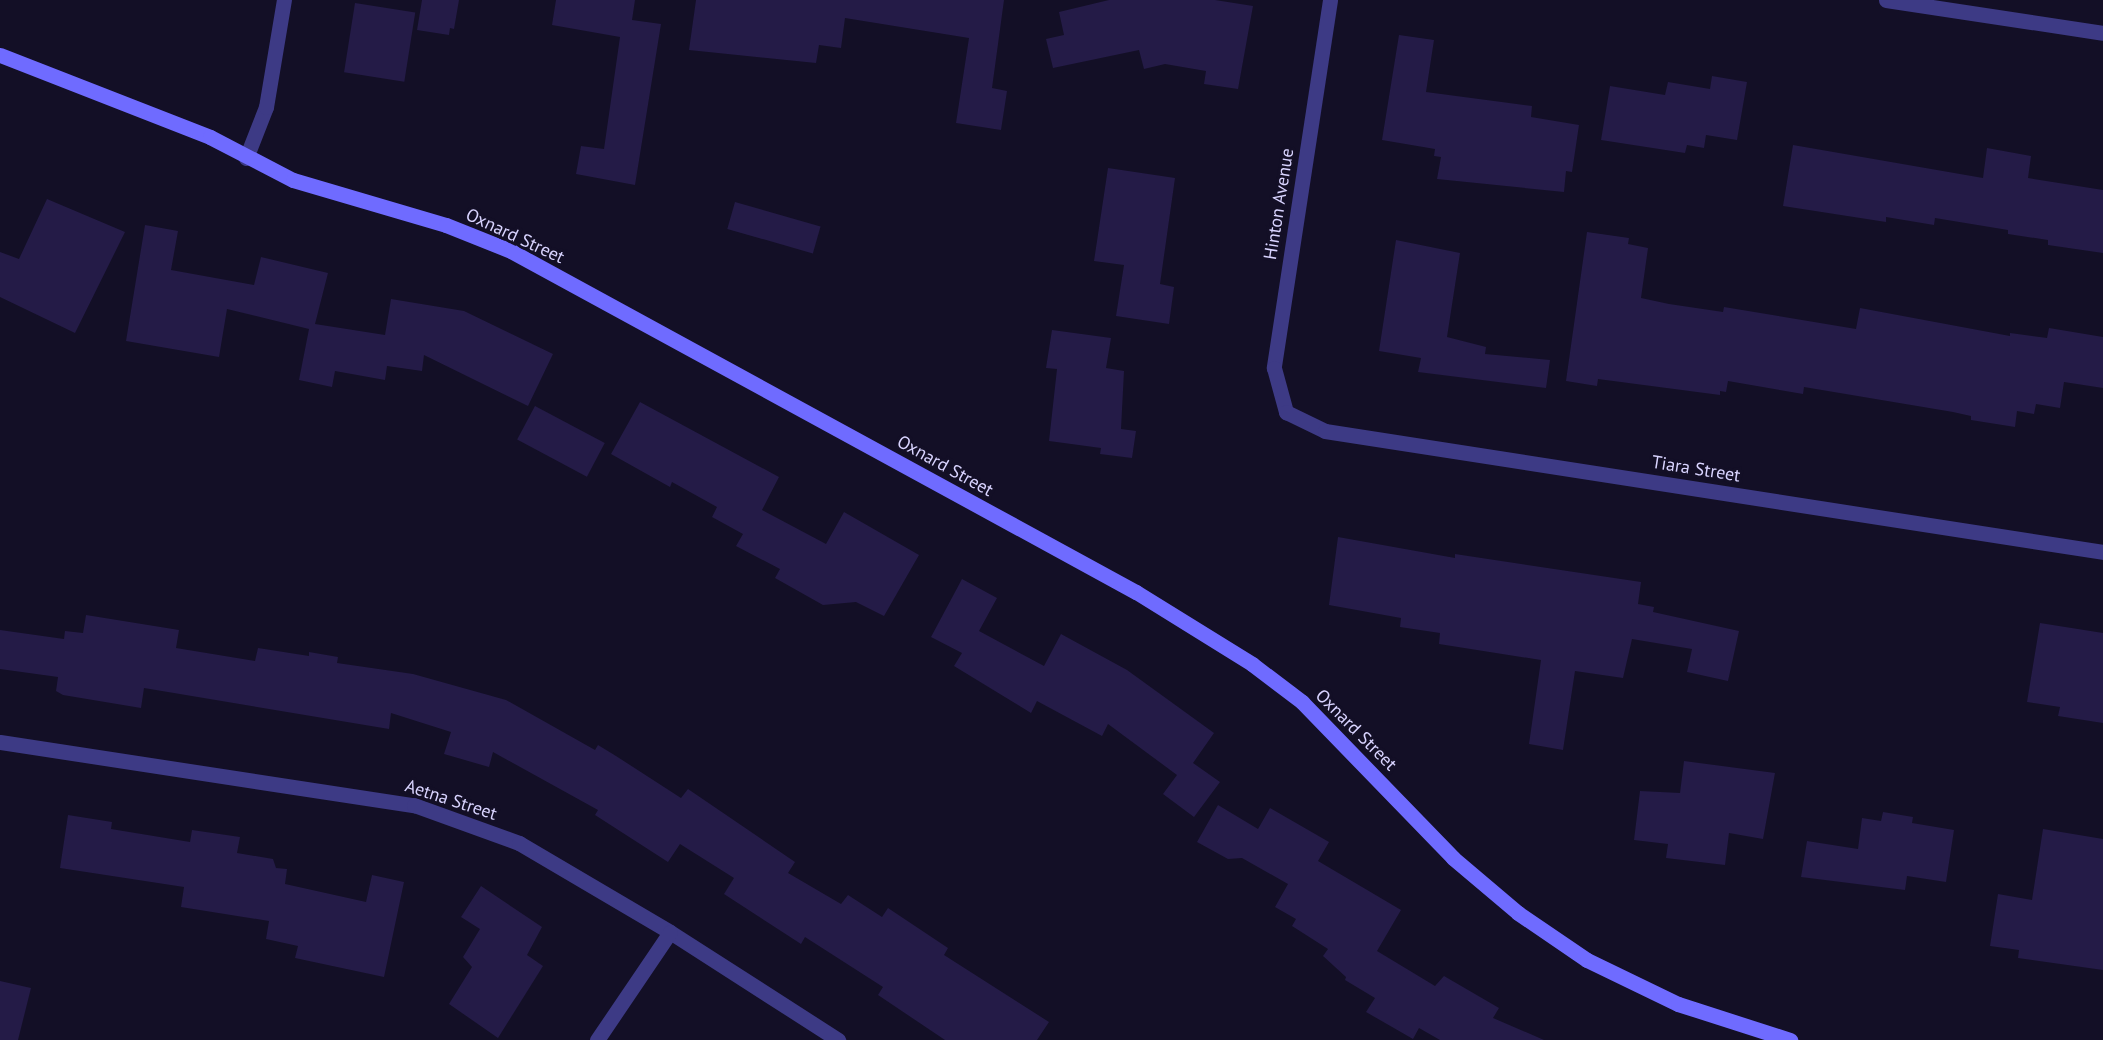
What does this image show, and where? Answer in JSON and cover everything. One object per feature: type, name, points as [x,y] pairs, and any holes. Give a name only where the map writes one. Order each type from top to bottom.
[{"type":"street","points":[[246,158],[266,107],[284,0]]},
{"type":"street","name":"Hinton Avenue","points":[[1286,412],[1275,368],[1330,0]]},
{"type":"street","points":[[1886,0],[2103,33]]},
{"type":"street","name":"Oxnard Street","points":[[0,55],[210,137],[246,158],[293,180],[446,225],[511,251],[1136,592],[1252,664],[1302,702],[1453,858],[1518,913],[1587,960],[1678,1004],[1790,1040]]},
{"type":"street","name":"Tiara Street","points":[[1286,412],[1325,431],[2103,552]]},
{"type":"street","name":"Aetna Street","points":[[0,742],[414,805],[519,843],[670,932],[838,1040]]},
{"type":"street","points":[[597,1040],[670,932]]},
{"type":"building","points":[[422,0],[459,0],[454,29],[450,28],[449,35],[417,30]]},
{"type":"building","points":[[556,0],[635,0],[632,20],[661,24],[635,185],[576,174],[581,146],[604,149],[620,37],[552,25]]},
{"type":"building","points":[[696,0],[1004,0],[992,88],[1007,91],[1001,130],[956,123],[969,38],[845,18],[841,48],[819,45],[816,63],[689,50]]},
{"type":"building","points":[[1109,0],[1215,0],[1253,6],[1238,89],[1204,84],[1206,71],[1165,64],[1144,69],[1139,50],[1053,68],[1046,39],[1064,35],[1059,12]]},
{"type":"building","points":[[355,3],[415,13],[404,82],[344,72]]},
{"type":"building","points":[[1399,35],[1434,40],[1426,92],[1532,106],[1531,117],[1579,125],[1572,172],[1566,171],[1564,192],[1437,179],[1441,157],[1434,156],[1435,149],[1382,140]]},
{"type":"building","points":[[1712,76],[1747,82],[1737,140],[1706,135],[1704,148],[1687,145],[1685,153],[1601,140],[1610,86],[1665,95],[1668,82],[1710,89]]},
{"type":"building","points":[[1793,145],[1983,178],[1987,148],[2031,156],[2028,178],[2103,190],[2103,253],[2048,245],[2048,240],[2008,234],[2008,230],[1935,218],[1934,225],[1886,217],[1886,222],[1783,206]]},
{"type":"building","points":[[1108,168],[1175,178],[1160,284],[1174,287],[1169,324],[1116,316],[1124,265],[1094,261]]},
{"type":"building","points":[[47,199],[125,232],[75,333],[0,297],[0,252],[19,259]]},
{"type":"building","points":[[735,202],[821,227],[813,253],[727,229]]},
{"type":"building","points":[[145,225],[178,231],[171,270],[254,285],[261,257],[328,273],[315,324],[385,335],[391,299],[464,311],[553,354],[528,406],[424,355],[422,371],[387,366],[385,380],[335,371],[332,387],[299,380],[309,329],[227,309],[219,357],[126,341]]},
{"type":"building","points":[[1587,232],[1629,238],[1628,244],[1648,248],[1641,298],[1669,304],[1723,312],[1724,307],[1856,329],[1860,308],[2010,336],[2010,333],[2047,338],[2049,328],[2103,337],[2103,388],[2064,382],[2060,408],[2036,404],[2034,414],[2017,411],[2015,427],[1971,420],[1971,416],[1953,412],[1804,387],[1803,394],[1728,381],[1726,392],[1720,391],[1720,395],[1598,379],[1597,386],[1566,381]]},
{"type":"building","points":[[1396,240],[1460,253],[1447,337],[1486,347],[1485,354],[1550,360],[1546,388],[1418,372],[1421,358],[1379,351]]},
{"type":"building","points":[[1052,330],[1111,338],[1106,368],[1124,371],[1121,429],[1136,431],[1132,458],[1100,454],[1101,448],[1049,441],[1057,369],[1046,368]]},
{"type":"building","points":[[640,402],[779,477],[762,510],[826,544],[844,512],[919,555],[884,616],[856,602],[823,605],[775,578],[780,569],[736,546],[743,534],[712,517],[717,507],[672,482],[670,487],[611,454]]},
{"type":"building","points":[[535,406],[605,443],[587,477],[517,440]]},
{"type":"building","points":[[1338,537],[1455,558],[1455,554],[1641,582],[1638,604],[1654,607],[1653,612],[1739,631],[1728,681],[1687,672],[1692,649],[1632,639],[1623,678],[1575,671],[1563,750],[1529,744],[1541,660],[1439,644],[1440,633],[1400,627],[1401,618],[1329,605]]},
{"type":"building","points":[[962,579],[997,598],[979,631],[1044,666],[1061,634],[1127,670],[1214,733],[1193,763],[1220,782],[1194,817],[1163,794],[1177,775],[1108,724],[1102,736],[1037,701],[1031,713],[954,666],[962,653],[931,637]]},
{"type":"building","points":[[86,615],[179,630],[176,648],[255,661],[258,648],[309,656],[309,652],[338,657],[337,663],[413,674],[506,700],[595,750],[598,745],[681,798],[688,789],[795,862],[788,873],[841,904],[848,895],[882,917],[888,908],[948,948],[944,955],[1049,1022],[1037,1040],[945,1040],[878,995],[883,987],[805,937],[801,944],[724,894],[734,878],[680,844],[668,862],[595,815],[598,810],[493,752],[489,767],[444,754],[451,732],[391,713],[389,729],[144,688],[141,708],[63,695],[56,691],[58,677],[0,669],[0,630],[64,639],[65,631],[83,633]]},
{"type":"building","points":[[2040,623],[2103,633],[2103,723],[2058,716],[2060,707],[2027,702]]},
{"type":"building","points":[[1684,761],[1775,773],[1763,839],[1729,833],[1725,865],[1666,858],[1668,844],[1634,840],[1640,791],[1680,793]]},
{"type":"building","points":[[1218,805],[1258,829],[1270,808],[1329,842],[1318,861],[1401,910],[1377,951],[1435,986],[1444,976],[1499,1008],[1493,1018],[1544,1040],[1440,1040],[1419,1028],[1413,1039],[1366,1012],[1375,998],[1345,980],[1346,977],[1323,956],[1328,949],[1292,926],[1296,919],[1275,907],[1288,884],[1242,858],[1228,859],[1197,842]]},
{"type":"building","points":[[1883,812],[1913,817],[1912,823],[1954,830],[1946,882],[1907,876],[1905,890],[1801,877],[1807,841],[1858,849],[1862,818],[1881,821]]},
{"type":"building","points":[[68,815],[112,822],[111,829],[190,842],[192,830],[240,837],[237,853],[273,859],[276,868],[287,869],[285,884],[366,902],[372,875],[404,882],[384,977],[295,958],[298,946],[266,939],[269,921],[181,907],[184,887],[60,868]]},
{"type":"building","points":[[2043,829],[2103,839],[2103,970],[2018,958],[2019,950],[1990,946],[1998,894],[2032,900]]},
{"type":"building","points":[[481,886],[542,927],[527,955],[543,966],[498,1038],[449,1004],[472,967],[463,957],[480,929],[461,917]]},
{"type":"building","points":[[0,981],[31,988],[18,1040],[0,1040]]}]
